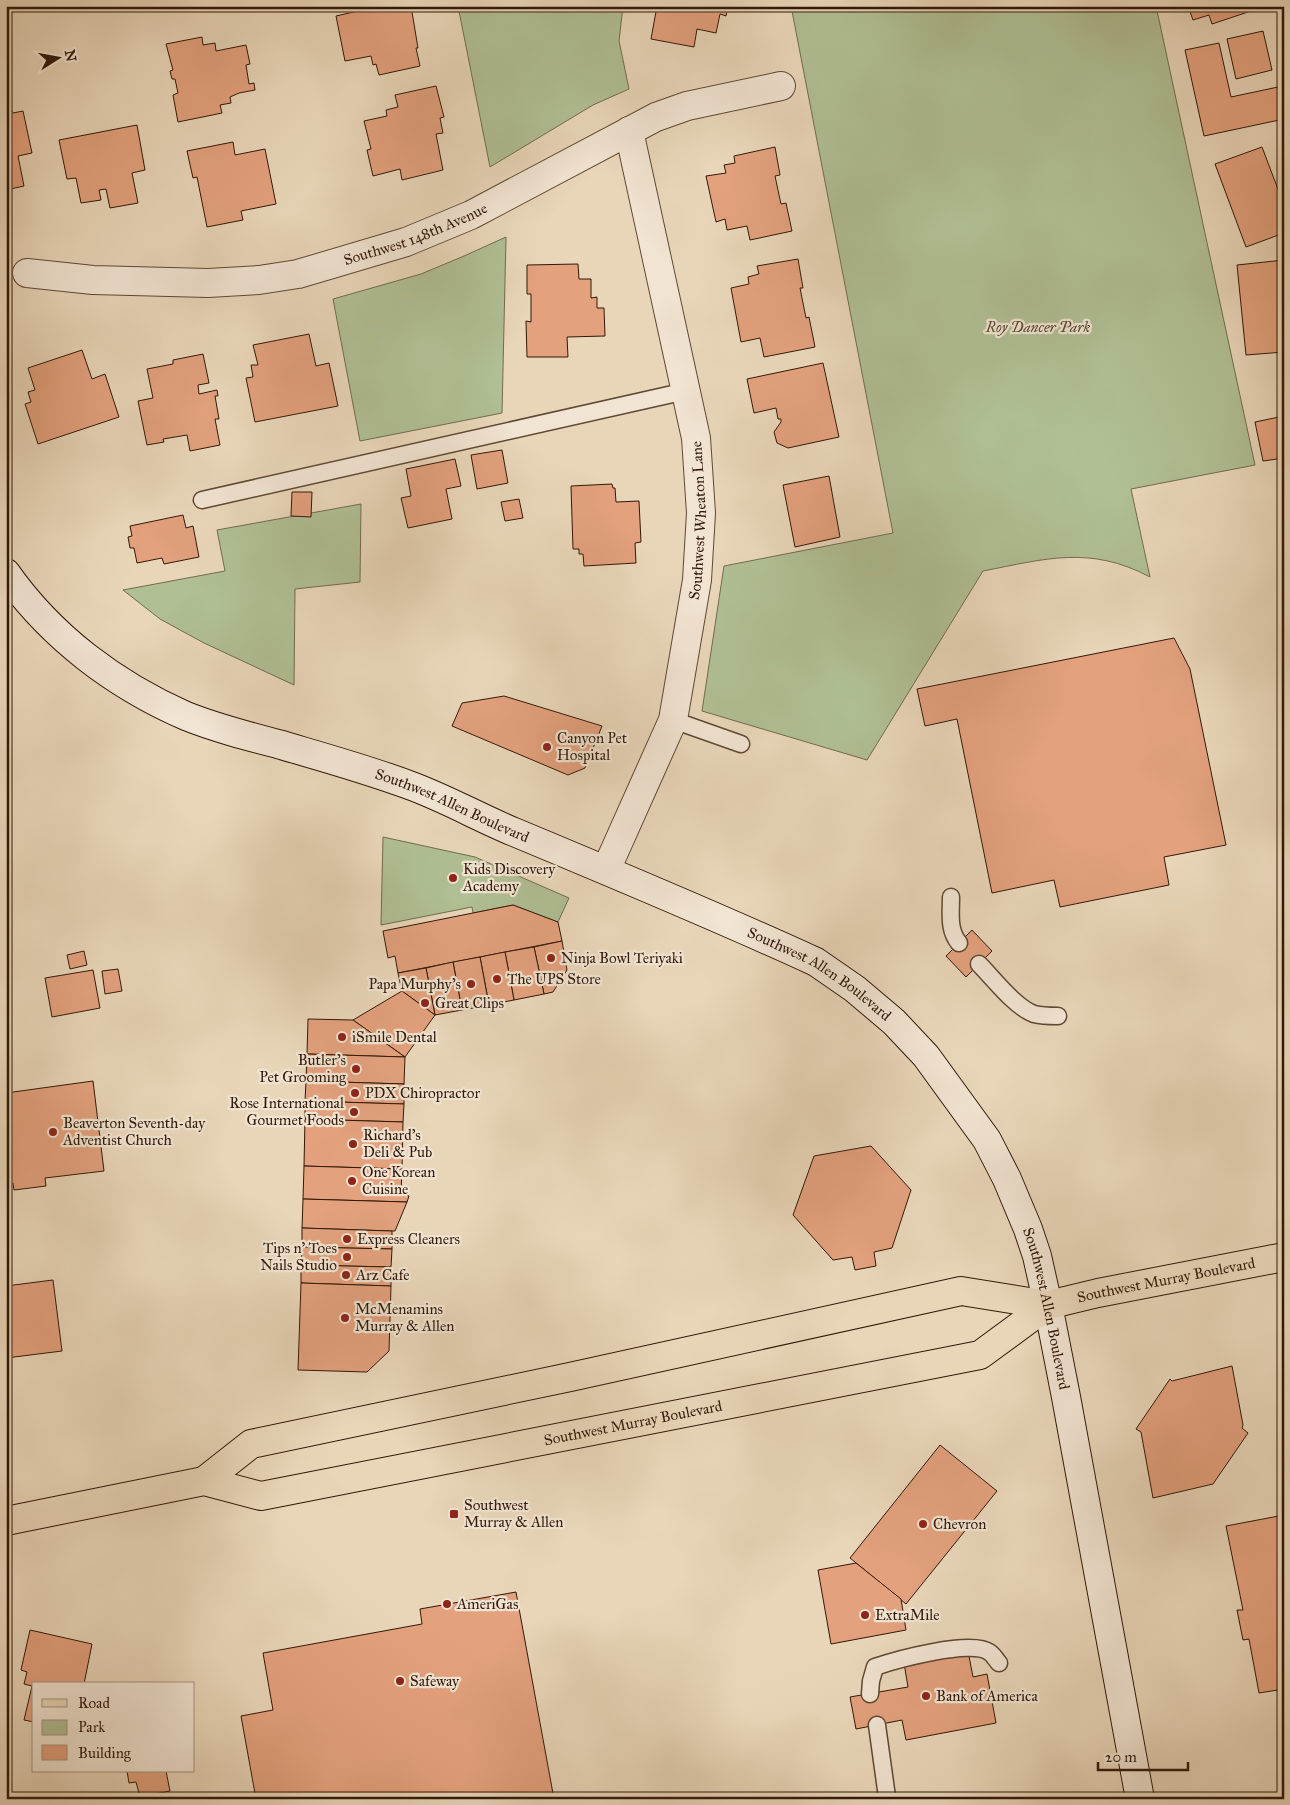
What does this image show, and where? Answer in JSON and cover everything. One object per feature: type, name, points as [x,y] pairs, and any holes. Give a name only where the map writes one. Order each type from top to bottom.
[{"type":"main road","name":"Southwest Murray Boulevard","points":[[204,1481],[251,1444],[588,1374],[961,1291],[1048,1305],[1098,1293],[1284,1256]]},
{"type":"main road","name":"Southwest Murray Boulevard","points":[[6,1521],[204,1481],[261,1496],[980,1355],[1048,1305]]},
{"type":"street","name":"Southwest 148th Avenue","points":[[27,273],[93,280],[208,283],[259,280],[298,274],[406,242],[471,215],[656,117],[687,106],[781,86]]},
{"type":"street","name":"Southwest Wheaton Lane","points":[[606,870],[674,720],[696,580],[702,513],[696,438],[629,131]]},
{"type":"street","name":"Southwest Allen Boulevard","points":[[6,573],[34,608],[54,629],[85,657],[134,690],[188,716],[222,728],[321,756],[410,785],[509,830],[606,870],[816,962],[854,989],[894,1022],[926,1056],[986,1140],[1007,1179],[1037,1256],[1048,1305],[1140,1799]]},
{"type":"lane","points":[[202,500],[686,391]]},
{"type":"lane","points":[[674,720],[741,744]]},
{"type":"lane","points":[[951,897],[951,926],[954,938],[959,944]]},
{"type":"lane","points":[[979,964],[1020,1006],[1034,1014],[1058,1016]]},
{"type":"lane","points":[[870,1694],[870,1681],[874,1667],[898,1659],[966,1647],[988,1650],[1000,1663]]},
{"type":"lane","points":[[876,1725],[887,1797]]},
{"type":"green space","points":[[458,6],[623,6],[619,41],[629,89],[593,105],[490,167]]},
{"type":"green space","name":"Roy Dancer Park","points":[[791,6],[1156,6],[1255,465],[1131,489],[1150,577],[1128,567],[1087,558],[1047,559],[983,571],[867,760],[702,711],[724,566],[893,533]]},
{"type":"green space","points":[[506,237],[502,413],[360,441],[333,299],[421,274]]},
{"type":"green space","points":[[361,504],[360,582],[295,589],[294,685],[204,643],[160,619],[123,590],[225,571],[217,530]]},
{"type":"green space","points":[[383,837],[475,857],[569,898],[558,922],[513,905],[473,913],[472,907],[381,925]]},
{"type":"building","points":[[357,6],[411,6],[420,66],[379,75],[376,64],[373,65],[371,56],[345,61],[336,16],[358,11]]},
{"type":"building","points":[[657,6],[728,6],[726,16],[720,14],[716,33],[697,29],[694,47],[651,39]]},
{"type":"building","points":[[1188,6],[1259,6],[1260,8],[1212,24],[1209,15],[1193,20]]},
{"type":"building","points":[[1263,31],[1272,70],[1236,79],[1227,39]]},
{"type":"building","points":[[202,37],[203,45],[215,43],[216,51],[246,45],[250,64],[246,65],[249,84],[254,83],[255,90],[230,97],[231,103],[220,105],[222,113],[178,122],[173,95],[178,93],[175,79],[172,79],[170,71],[173,70],[166,44]]},
{"type":"building","points":[[1219,43],[1231,97],[1278,87],[1284,119],[1204,136],[1185,50]]},
{"type":"building","points":[[436,86],[444,117],[440,118],[443,133],[436,134],[443,170],[402,180],[400,169],[373,176],[367,150],[371,149],[364,121],[387,116],[386,110],[398,107],[395,95]]},
{"type":"building","points":[[12,111],[13,113],[23,111],[32,153],[18,156],[24,186],[6,190],[6,112]]},
{"type":"building","points":[[137,125],[145,170],[132,173],[138,203],[110,208],[106,189],[99,190],[101,200],[81,203],[76,178],[67,179],[59,140]]},
{"type":"building","points":[[233,142],[235,155],[265,149],[276,204],[241,211],[243,220],[207,227],[197,177],[193,178],[187,151]]},
{"type":"building","points":[[775,147],[780,175],[775,176],[781,204],[786,203],[792,231],[750,240],[747,226],[727,230],[725,219],[716,222],[706,176],[726,173],[724,165],[735,163],[734,156]]},
{"type":"building","points":[[1262,147],[1279,192],[1284,191],[1284,233],[1246,247],[1215,164]]},
{"type":"building","points":[[798,259],[803,288],[800,288],[806,318],[809,317],[815,347],[764,357],[760,338],[741,342],[731,288],[749,284],[748,277],[759,274],[757,266]]},
{"type":"building","points":[[1284,260],[1284,352],[1246,355],[1237,265]]},
{"type":"building","points":[[578,264],[579,279],[591,279],[591,298],[597,297],[597,308],[604,308],[605,336],[567,337],[568,357],[527,357],[526,321],[531,322],[531,294],[527,294],[527,265]]},
{"type":"building","points":[[309,334],[316,366],[329,363],[338,406],[255,422],[246,378],[253,377],[251,365],[258,365],[253,345]]},
{"type":"building","points":[[82,350],[92,379],[105,374],[119,417],[38,444],[25,404],[31,402],[28,392],[35,390],[28,368]]},
{"type":"building","points":[[203,354],[209,383],[198,385],[199,394],[217,390],[218,396],[215,396],[219,419],[215,419],[220,445],[190,451],[187,435],[163,439],[164,442],[147,445],[138,401],[153,398],[147,369],[173,364],[173,360]]},
{"type":"building","points":[[823,363],[839,437],[788,448],[777,443],[774,432],[781,419],[778,419],[776,408],[754,413],[747,379]]},
{"type":"building","points":[[1284,416],[1284,458],[1263,461],[1255,422]]},
{"type":"building","points":[[502,450],[508,483],[477,489],[471,455]]},
{"type":"building","points":[[455,459],[461,486],[446,489],[452,519],[408,528],[401,498],[411,496],[406,469]]},
{"type":"building","points":[[829,476],[840,537],[795,547],[783,485]]},
{"type":"building","points":[[612,484],[613,488],[615,488],[616,502],[639,501],[641,542],[635,543],[636,563],[584,566],[583,554],[579,554],[579,549],[573,549],[571,486]]},
{"type":"building","points":[[292,492],[312,492],[311,517],[291,516]]},
{"type":"building","points":[[519,499],[523,518],[505,521],[501,502]]},
{"type":"building","points":[[183,515],[186,528],[193,526],[199,557],[164,564],[162,558],[137,563],[134,548],[130,548],[128,537],[132,536],[130,526]]},
{"type":"building","points":[[1174,638],[1190,669],[1226,845],[1164,857],[1169,885],[1060,907],[1054,880],[992,893],[957,719],[925,726],[917,689]]},
{"type":"building","name":"Canyon Pet Hospital","points":[[504,696],[602,726],[585,768],[568,775],[452,726],[462,703]]},
{"type":"building","points":[[513,905],[558,922],[562,941],[398,973],[395,956],[388,958],[383,931]]},
{"type":"building","points":[[972,930],[992,951],[966,977],[946,956]]},
{"type":"building","name":"Ninja Bowl Teriyaki","points":[[562,941],[567,970],[553,992],[544,994],[534,947]]},
{"type":"building","points":[[534,947],[544,994],[514,1000],[505,952]]},
{"type":"building","points":[[84,951],[87,965],[70,969],[67,955]]},
{"type":"building","name":"The UPS Store","points":[[505,952],[514,1000],[489,1005],[480,957]]},
{"type":"building","name":"Papa Murphy's","points":[[480,957],[489,1005],[462,1010],[453,962]]},
{"type":"building","points":[[453,962],[462,1010],[435,1015],[426,968]]},
{"type":"building","name":"Great Clips","points":[[426,968],[435,1015],[402,991],[398,973]]},
{"type":"building","points":[[118,969],[122,991],[105,994],[102,971]]},
{"type":"building","points":[[93,970],[100,1008],[52,1017],[45,978]]},
{"type":"building","points":[[402,991],[435,1015],[405,1057],[353,1020]]},
{"type":"building","name":"iSmile Dental","points":[[308,1019],[353,1020],[405,1057],[307,1054]]},
{"type":"building","name":"Butler's Pet Grooming","points":[[307,1054],[405,1057],[404,1084],[306,1081]]},
{"type":"building","name":"Beaverton Seventh-day Adventist Church","points":[[93,1081],[104,1171],[45,1178],[46,1186],[14,1190],[13,1183],[6,1184],[6,1093]]},
{"type":"building","name":"PDX Chiropractor","points":[[306,1081],[404,1084],[404,1104],[305,1101]]},
{"type":"building","name":"Rose International Gourmet Foods","points":[[305,1101],[404,1104],[403,1122],[305,1119]]},
{"type":"building","name":"Richard's Deli & Pub","points":[[305,1119],[403,1122],[402,1169],[304,1166]]},
{"type":"building","points":[[871,1146],[911,1190],[892,1248],[874,1252],[876,1266],[855,1270],[852,1257],[833,1260],[793,1215],[814,1156]]},
{"type":"building","name":"One Korean Cuisine","points":[[304,1166],[402,1169],[401,1193],[409,1196],[407,1202],[303,1199]]},
{"type":"building","points":[[303,1199],[407,1202],[395,1231],[392,1231],[302,1228]]},
{"type":"building","name":"Express Cleaners","points":[[302,1228],[392,1231],[392,1249],[302,1247]]},
{"type":"building","name":"Tips n' Toes Nails Studio","points":[[302,1247],[392,1249],[391,1267],[301,1265]]},
{"type":"building","name":"Arz Cafe","points":[[301,1265],[391,1267],[391,1286],[301,1283]]},
{"type":"building","points":[[53,1280],[62,1351],[6,1358],[6,1286]]},
{"type":"building","name":"McMenamins Murray & Allen","points":[[301,1283],[391,1286],[389,1351],[367,1372],[298,1370]]},
{"type":"building","points":[[1232,1366],[1242,1428],[1248,1433],[1213,1484],[1153,1498],[1141,1432],[1136,1429],[1170,1379],[1172,1381]]},
{"type":"building","name":"Chevron","points":[[940,1445],[997,1491],[906,1604],[850,1558]]},
{"type":"building","points":[[1284,1515],[1284,1689],[1259,1693],[1249,1639],[1243,1640],[1237,1610],[1243,1610],[1226,1526]]},
{"type":"building","name":"ExtraMile","points":[[856,1563],[901,1599],[906,1630],[831,1644],[818,1570]]},
{"type":"building","name":"Safeway","points":[[516,1592],[554,1799],[256,1799],[241,1716],[273,1710],[263,1653],[422,1624],[420,1609]]},
{"type":"building","points":[[30,1630],[92,1644],[84,1682],[32,1682],[32,1686],[24,1684],[27,1672],[21,1670]]},
{"type":"building","name":"Bank of America","points":[[968,1651],[973,1677],[987,1674],[996,1723],[906,1740],[902,1720],[856,1729],[850,1697],[908,1687],[904,1663]]},
{"type":"building","points":[[32,1686],[32,1722],[24,1720]]},
{"type":"building","points":[[127,1772],[166,1772],[170,1791],[140,1797],[136,1782],[129,1783]]},
{"type":"place","name":"Canyon Pet Hospital","points":[[547,747]]},
{"type":"place","name":"Kids Discovery Academy","points":[[453,878]]},
{"type":"place","name":"Ninja Bowl Teriyaki","points":[[551,958]]},
{"type":"place","name":"The UPS Store","points":[[497,979]]},
{"type":"place","name":"Papa Murphy's","points":[[471,984]]},
{"type":"place","name":"Great Clips","points":[[425,1003]]},
{"type":"place","name":"iSmile Dental","points":[[342,1037]]},
{"type":"place","name":"Butler's Pet Grooming","points":[[356,1069]]},
{"type":"place","name":"PDX Chiropractor","points":[[355,1093]]},
{"type":"place","name":"Rose International Gourmet Foods","points":[[354,1112]]},
{"type":"place","name":"Beaverton Seventh-day Adventist Church","points":[[53,1132]]},
{"type":"place","name":"Richard's Deli & Pub","points":[[353,1144]]},
{"type":"place","name":"One Korean Cuisine","points":[[352,1181]]},
{"type":"place","name":"Express Cleaners","points":[[347,1239]]},
{"type":"place","name":"Tips n' Toes Nails Studio","points":[[347,1257]]},
{"type":"place","name":"Arz Cafe","points":[[346,1275]]},
{"type":"place","name":"McMenamins Murray & Allen","points":[[345,1318]]},
{"type":"place","name":"Southwest Murray & Allen","points":[[454,1514]]},
{"type":"place","name":"Chevron","points":[[923,1524]]},
{"type":"place","name":"AmeriGas","points":[[447,1604]]},
{"type":"place","name":"ExtraMile","points":[[865,1615]]},
{"type":"place","name":"Safeway","points":[[400,1681]]},
{"type":"place","name":"Bank of America","points":[[926,1696]]}]
